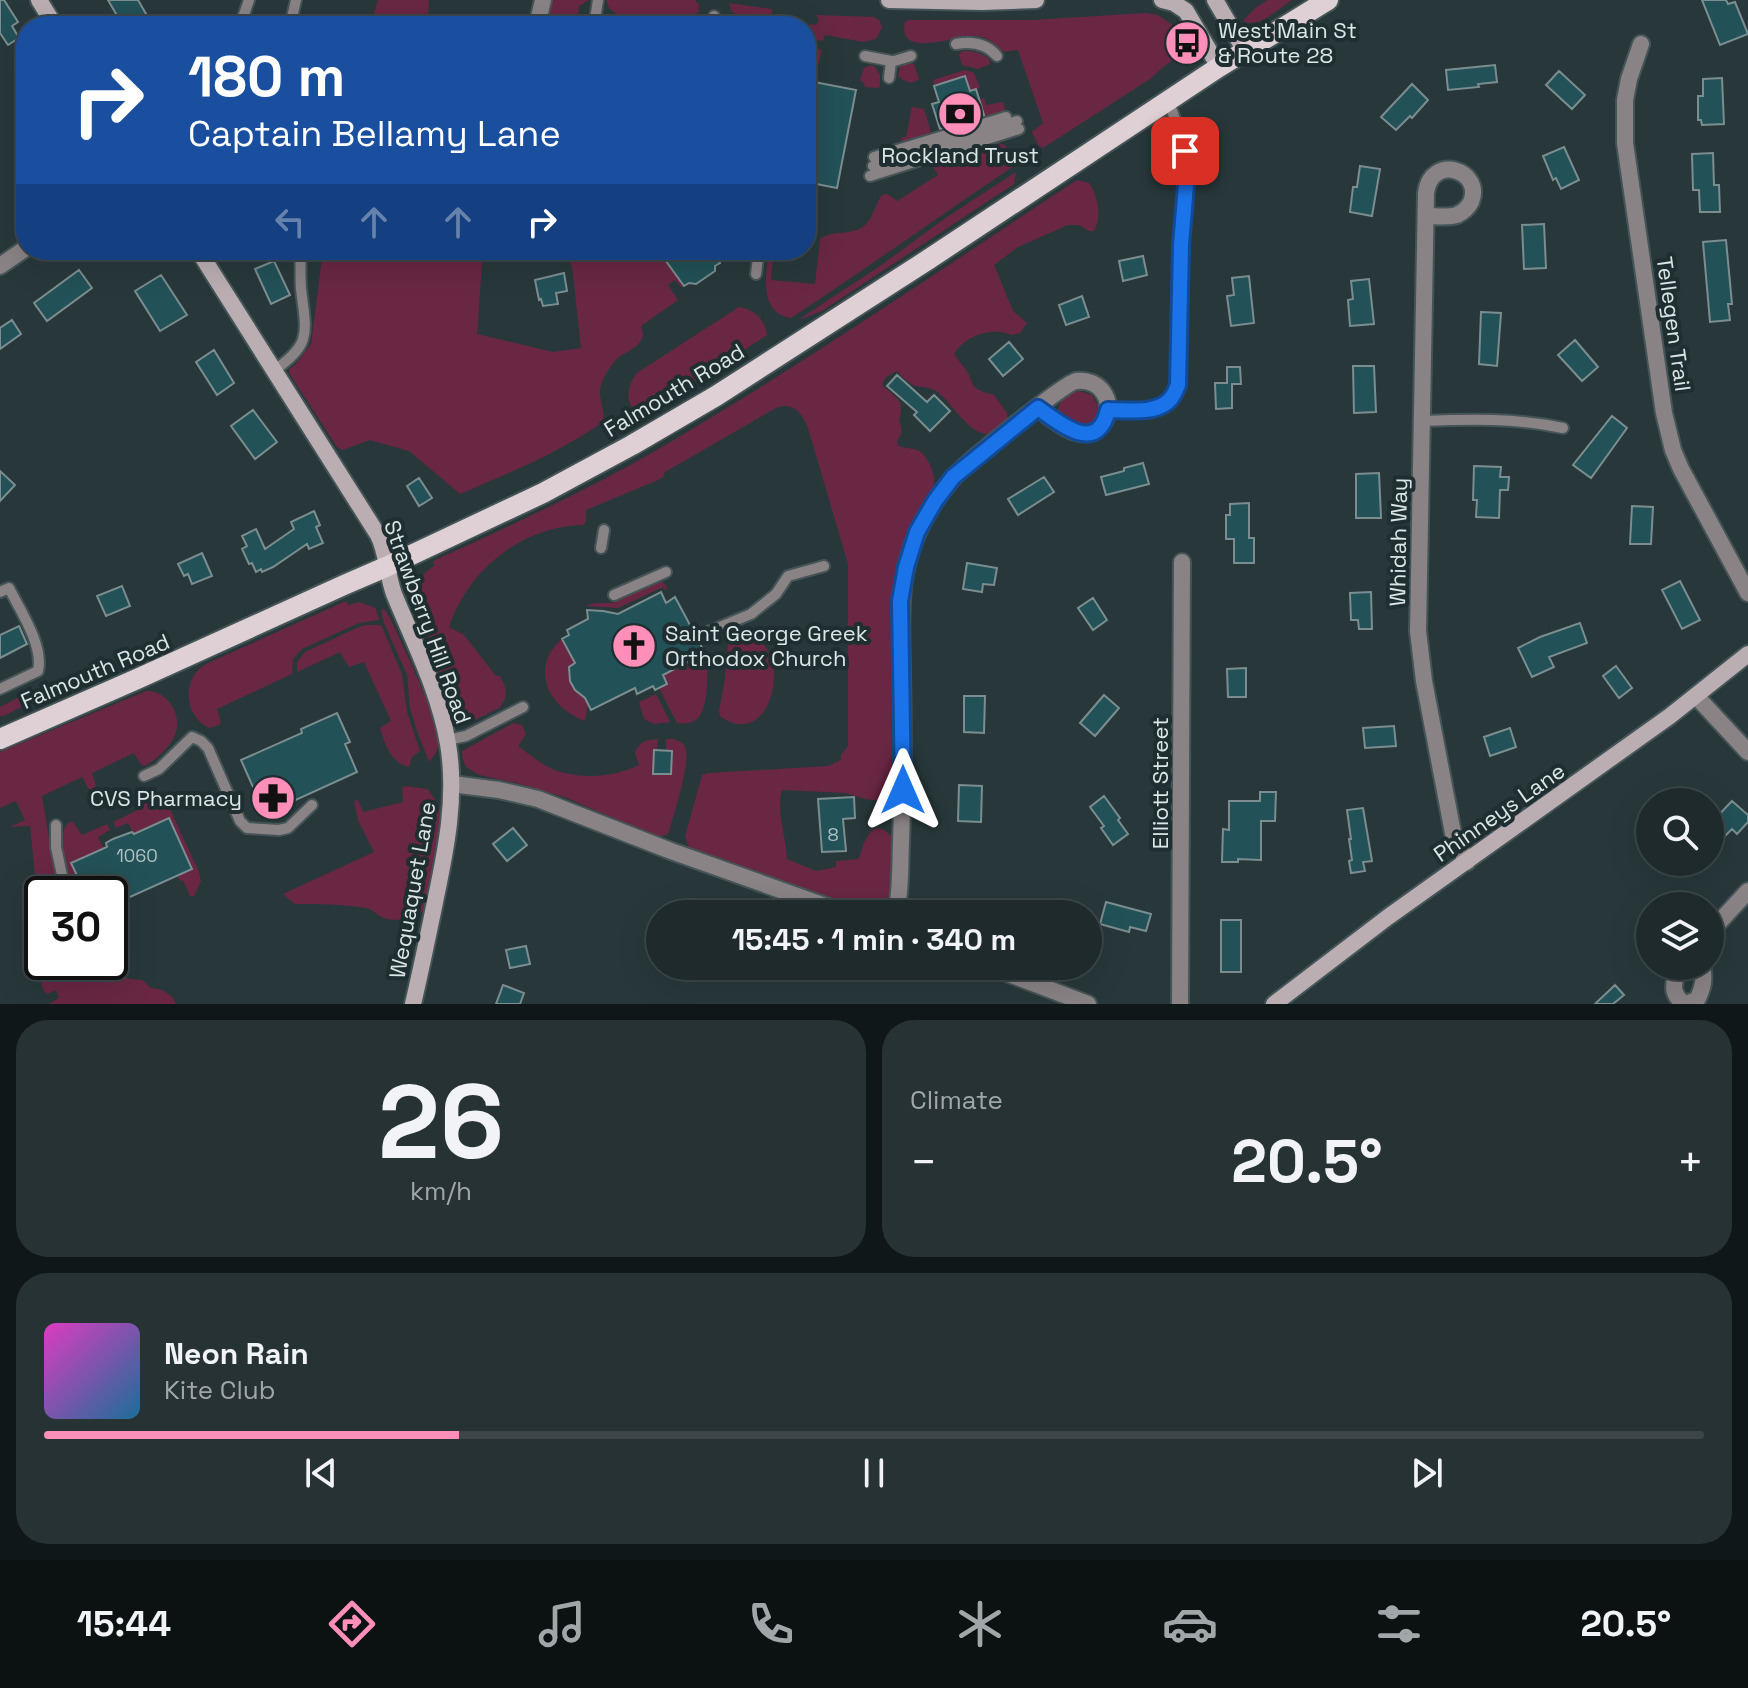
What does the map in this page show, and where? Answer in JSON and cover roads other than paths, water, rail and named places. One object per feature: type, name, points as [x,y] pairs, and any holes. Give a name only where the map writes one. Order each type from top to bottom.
[{"type":"main road","points":[[889,0],[1036,0]]},
{"type":"main road","points":[[1162,0],[1186,11],[1219,67]]},
{"type":"main road","points":[[1215,0],[1245,51]]},
{"type":"main road","name":"Falmouth Road","points":[[0,739],[388,566],[543,493],[632,445],[716,396],[1219,67],[1328,0]]},
{"type":"main road","name":"Strawberry Hill Road","points":[[204,260],[381,542],[393,589],[427,672],[447,740],[452,784]]},
{"type":"main road","name":"Phinneys Lane","points":[[1274,1004],[1388,917],[1696,696],[1748,654]]},
{"type":"main road","name":"Wequaquet Lane","points":[[413,1004],[441,871],[452,784]]},
{"type":"street","name":"Tellegen Trail","points":[[1641,44],[1625,100],[1625,143],[1664,413],[1681,469],[1748,593]]},
{"type":"street","name":"Whidah Way","points":[[1426,216],[1419,647],[1453,833],[1467,862]]},
{"type":"street","points":[[898,900],[903,790],[900,601],[906,567],[917,532],[953,477],[1038,408],[1070,384],[1091,382],[1100,388],[1108,402],[1106,417],[1100,426],[1081,434],[1066,428],[1038,408]]},
{"type":"street","name":"Elliott Street","points":[[1180,1004],[1182,562]]},
{"type":"street","points":[[1696,696],[1748,752]]},
{"type":"street","points":[[452,784],[538,799],[809,900]]},
{"type":"street","points":[[1724,917],[1748,891]]},
{"type":"street","points":[[1025,980],[1088,1004]]},
{"type":"street","points":[[1675,980],[1675,994],[1685,1004],[1697,1000],[1704,980]]},
{"type":"lane","points":[[956,44],[978,44],[997,56]]},
{"type":"lane","points":[[865,56],[891,61]]},
{"type":"lane","points":[[889,78],[891,62],[911,56]]},
{"type":"lane","points":[[1108,410],[1159,407],[1171,400],[1178,385],[1185,151],[1168,100]]},
{"type":"lane","points":[[1017,122],[872,166],[1017,122]]},
{"type":"lane","points":[[273,371],[300,349],[304,337],[300,260]]},
{"type":"lane","points":[[756,274],[758,260]]},
{"type":"lane","points":[[1423,421],[1536,422],[1563,428]]},
{"type":"lane","points":[[601,548],[604,530]]},
{"type":"lane","points":[[710,631],[751,614],[776,594],[788,576],[824,566]]},
{"type":"lane","points":[[614,595],[666,572]]},
{"type":"lane","points":[[0,592],[9,588],[34,640],[39,664],[38,671],[0,689]]},
{"type":"lane","points":[[447,740],[466,736],[523,707]]},
{"type":"lane","points":[[144,776],[159,769],[192,737],[204,743],[210,751],[240,821],[247,828],[284,830],[312,805]]},
{"type":"lane","points":[[56,825],[56,847],[62,876]]},
{"type":"place","name":"West Main St & Route 28","points":[[1187,43]]},
{"type":"place","name":"Rockland Trust","points":[[960,114]]},
{"type":"place","name":"Saint George Greek Orthodox Church","points":[[634,646]]},
{"type":"place","name":"CVS Pharmacy","points":[[273,798]]}]
